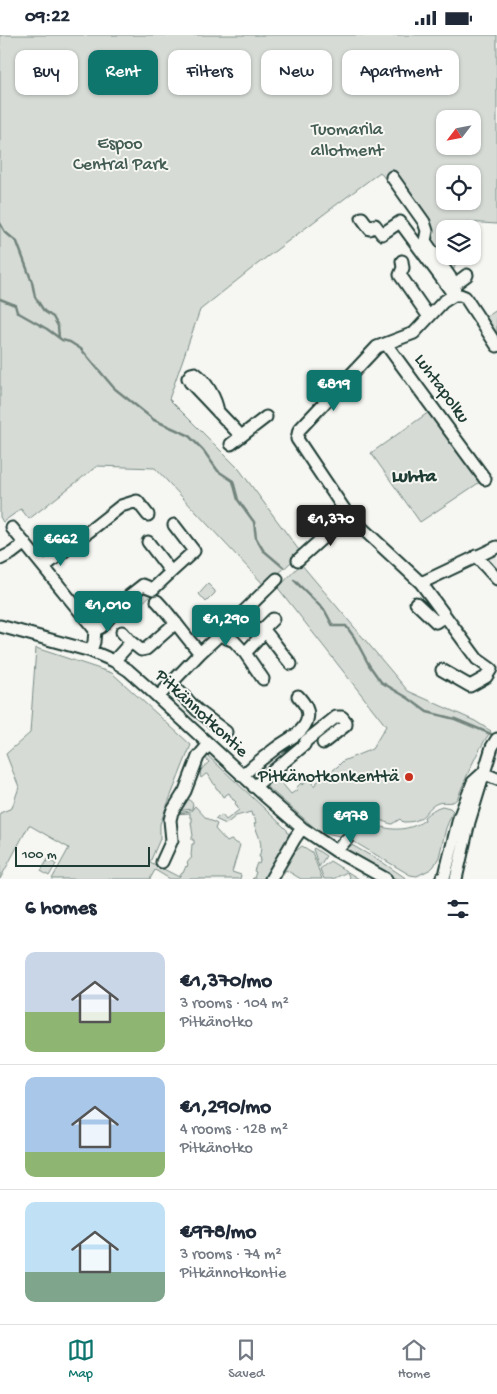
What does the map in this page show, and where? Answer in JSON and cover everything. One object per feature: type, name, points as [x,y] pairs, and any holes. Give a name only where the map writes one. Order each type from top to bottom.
[{"type":"street","points":[[392,177],[424,222],[427,231],[425,241],[455,289]]},
{"type":"street","points":[[362,218],[370,229],[375,225],[382,234],[400,222],[460,295],[465,297],[497,346]]},
{"type":"street","points":[[402,261],[403,268],[400,275],[428,317]]},
{"type":"street","points":[[442,670],[470,686],[486,677],[491,669],[477,659],[421,583],[348,515],[296,439],[299,430],[377,347],[414,333],[467,275]]},
{"type":"street","name":"Luhtapolku","points":[[386,344],[485,479]]},
{"type":"street","points":[[218,412],[241,436]]},
{"type":"street","points":[[231,444],[266,417]]},
{"type":"street","points":[[44,567],[121,506],[137,501],[148,515]]},
{"type":"street","points":[[298,560],[348,515]]},
{"type":"street","points":[[95,630],[101,627],[129,596],[143,585],[153,589],[194,551],[174,525]]},
{"type":"street","points":[[12,528],[95,630],[91,651]]},
{"type":"street","points":[[148,542],[172,572]]},
{"type":"street","points":[[0,559],[12,553],[24,543]]},
{"type":"street","points":[[421,583],[497,547]]},
{"type":"street","points":[[476,556],[497,579]]},
{"type":"street","points":[[158,697],[200,653],[277,579]]},
{"type":"street","points":[[157,601],[200,653]]},
{"type":"street","points":[[416,603],[436,622],[445,616]]},
{"type":"street","points":[[242,614],[278,647],[280,653],[291,664]]},
{"type":"street","points":[[245,653],[258,641],[261,630],[273,619]]},
{"type":"street","points":[[122,632],[142,650],[146,649],[176,623]]},
{"type":"street","name":"Pitkännotkontie","points":[[0,626],[91,651],[114,661],[128,670],[254,787],[302,828],[336,851],[386,879]]},
{"type":"street","points":[[220,635],[234,641],[263,679]]},
{"type":"street","points":[[114,661],[131,642]]},
{"type":"street","points":[[171,683],[197,711],[226,732]]},
{"type":"street","points":[[242,776],[276,747],[293,737],[304,727],[307,722],[307,707],[298,696]]},
{"type":"street","points":[[254,787],[336,717],[342,717],[346,725],[324,743]]},
{"type":"street","points":[[456,879],[483,773],[492,747],[497,739]]},
{"type":"street","points":[[162,862],[172,840],[170,820],[172,811],[185,791],[198,757],[209,744]]},
{"type":"street","points":[[483,773],[497,779]]},
{"type":"street","points":[[441,879],[445,875],[459,818],[473,782],[483,773]]},
{"type":"street","points":[[271,879],[302,828]]},
{"type":"street","points":[[336,851],[347,839]]},
{"type":"shaded area","points":[[497,553],[497,588],[473,565]]},
{"type":"green space","name":"Espoo Central Park","points":[[0,35],[497,35],[497,224],[481,223],[481,220],[436,220],[436,259],[427,251],[417,222],[380,172],[200,310],[169,399],[239,469],[301,553],[265,586],[155,468],[97,466],[29,519],[21,509],[3,522],[0,517]]},
{"type":"green space","name":"Espoo Central Park","points":[[444,265],[455,265],[453,273]]},
{"type":"green space","points":[[497,310],[497,340],[483,319]]},
{"type":"green space","points":[[429,412],[480,482],[420,522],[371,453]]},
{"type":"green space","points":[[301,564],[408,691],[475,721],[491,731],[476,756],[455,801],[435,804],[417,820],[411,822],[403,822],[400,819],[392,824],[381,820],[374,812],[344,837],[317,830],[264,784],[275,775],[291,794],[297,790],[296,788],[301,783],[302,785],[309,779],[314,786],[343,761],[372,749],[386,726],[278,588]]},
{"type":"green space","points":[[208,584],[215,593],[206,602],[199,594]]},
{"type":"green space","points":[[138,591],[154,592],[139,606],[133,600]]},
{"type":"green space","points":[[36,648],[112,673],[191,745],[160,824],[160,839],[150,862],[179,877],[183,873],[192,857],[192,844],[194,844],[194,840],[192,840],[192,818],[190,818],[190,813],[175,813],[191,811],[195,806],[206,818],[217,824],[215,829],[227,842],[231,840],[240,845],[232,872],[241,875],[240,879],[170,879],[155,870],[150,879],[52,879],[69,848],[29,825],[0,879],[0,813],[12,808],[19,787],[6,754],[30,733]]},
{"type":"green space","points":[[205,753],[287,830],[290,839],[268,879],[252,879],[256,872],[254,871],[257,863],[259,864],[261,858],[259,857],[261,848],[254,824],[256,823],[251,812],[236,816],[226,824],[215,819],[222,815],[226,820],[239,810],[229,793],[223,797],[208,774],[201,778],[200,775],[203,767],[209,762],[203,755]]},
{"type":"green space","points":[[187,797],[193,804],[192,809],[176,811]]},
{"type":"green space","points":[[442,806],[453,811],[446,828],[439,857],[431,869],[417,876],[410,875],[352,840],[353,836],[370,825],[396,829],[416,825],[425,820],[424,817],[430,812]]},
{"type":"green space","points":[[348,843],[407,879],[392,877],[345,849]]},
{"type":"green space","points":[[302,846],[312,852],[322,879],[301,879],[286,870],[279,879],[275,879],[291,851],[296,851]]},
{"type":"green space","points":[[313,849],[326,856],[319,867]]},
{"type":"green space","points":[[48,859],[56,864],[49,876],[41,871]]},
{"type":"green space","points":[[330,861],[359,879],[350,879],[347,872],[333,879],[324,879],[320,869]]},
{"type":"waterway","points":[[0,223],[5,232],[17,242],[32,282],[35,297],[44,311],[53,317],[58,326],[59,338]]},
{"type":"waterway","points":[[0,299],[15,305],[17,312],[62,340],[70,342],[81,349],[114,388],[154,420],[188,435],[203,450],[218,471],[233,481],[238,500],[254,522],[256,538],[263,550],[283,567]]},
{"type":"waterway","points":[[294,580],[325,611],[333,626],[346,626],[381,682],[427,712],[455,719],[491,734]]},
{"type":"place","name":"Pitkänotkonkenttä","points":[[409,777]]},
{"type":"district","name":"Luhta","points":[[414,477]]},
{"type":"park label","name":"Tuomarila allotment","points":[[347,140]]}]
